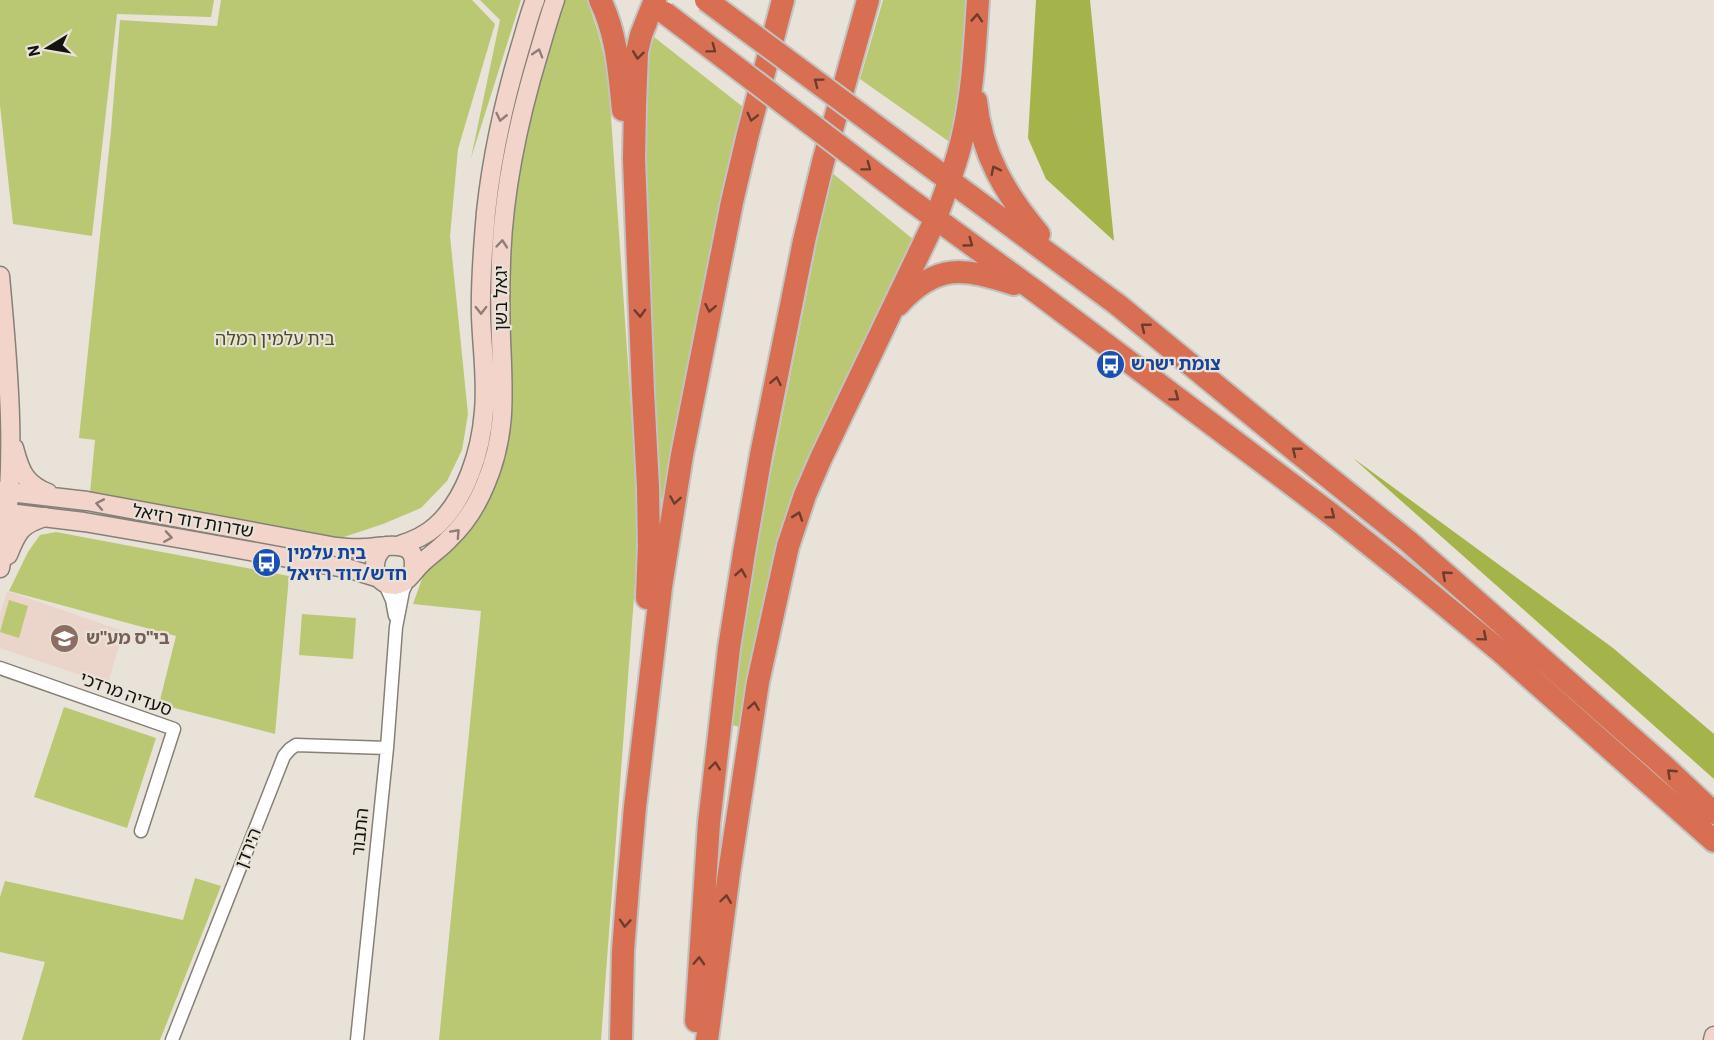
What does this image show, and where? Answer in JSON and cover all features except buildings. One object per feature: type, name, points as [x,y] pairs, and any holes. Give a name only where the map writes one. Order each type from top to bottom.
[{"type":"highway","points":[[600,0],[609,22],[618,64],[638,271]]},
{"type":"highway","points":[[706,0],[1118,305]]},
{"type":"highway","points":[[621,1040],[623,951],[635,807],[661,587],[682,455],[732,202],[771,40],[783,0]]},
{"type":"highway","points":[[695,1040],[703,888],[709,823],[729,648],[744,553],[761,455],[804,241],[823,162],[868,0]]},
{"type":"highway","points":[[707,1040],[758,682],[788,546],[805,495],[936,218],[950,179],[967,118],[978,0]]},
{"type":"highway","points":[[628,887],[649,557],[634,159],[636,72],[641,34],[656,4],[905,196],[1035,291],[1415,581],[1500,651],[1714,841]]},
{"type":"highway","points":[[975,48],[975,92],[983,141],[992,163],[1018,210],[1043,240],[1118,305],[1408,541],[1664,766],[1714,813]]},
{"type":"highway","points":[[862,372],[893,310],[908,293],[926,281],[942,274],[958,271],[973,272],[1035,291]]},
{"type":"main road","name":"יגאל בשן","points":[[393,546],[422,536],[448,513],[460,494],[476,454],[482,431],[484,410],[482,258],[490,173],[499,123],[535,0]]},
{"type":"main road","name":"יגאל בשן","points":[[411,575],[463,525],[486,483],[496,452],[503,411],[501,259],[509,176],[526,94],[555,0]]},
{"type":"main road","points":[[0,276],[10,390],[10,436],[4,491],[0,568]]},
{"type":"main road","points":[[10,436],[19,467],[27,481],[36,488],[58,497]]},
{"type":"main road","name":"שדרות דוד רזיאל","points":[[4,491],[58,497],[336,547],[362,549],[393,546]]},
{"type":"main road","name":"שדרות דוד רזיאל","points":[[4,512],[49,517],[350,569],[382,580]]},
{"type":"main road","points":[[0,573],[13,543],[26,524],[49,517]]},
{"type":"main road","points":[[393,546],[411,553],[413,559],[411,575],[400,584],[395,585],[382,580],[374,567],[374,561],[381,550],[393,546]]},
{"type":"street","name":"התבור","points":[[357,1040],[387,748],[396,627],[403,591],[411,575]]},
{"type":"street","name":"התבור","points":[[382,580],[395,612],[396,627]]},
{"type":"street","name":"סעדיה מרדכי","points":[[0,669],[174,729],[141,831]]},
{"type":"street","name":"הירדן","points":[[172,1040],[284,756],[296,745],[387,748]]},
{"type":"shaded area","points":[[7,591],[123,631],[108,684],[0,648],[0,615]]},
{"type":"green space","points":[[0,0],[214,0],[211,17],[117,14],[92,236],[13,224],[0,105]]},
{"type":"green space","name":"בית עלמין רמלה","points":[[221,0],[472,0],[495,24],[458,149],[450,236],[468,414],[462,450],[447,481],[421,508],[341,538],[90,493],[95,440],[79,438],[111,131],[120,20],[217,26]]},
{"type":"green space","points":[[480,0],[521,0],[471,158],[500,20]]},
{"type":"green space","points":[[564,0],[587,0],[608,73],[638,510],[635,583],[601,1040],[439,1040],[481,611],[413,604],[427,565],[465,529],[508,436],[512,397],[505,300],[518,164],[545,50]]},
{"type":"green space","points":[[883,0],[969,0],[958,115],[951,143],[860,79]]},
{"type":"green space","points":[[1036,0],[1090,0],[1114,241],[1046,179],[1028,138]]},
{"type":"green space","points":[[654,37],[743,107],[669,494],[656,502],[644,91],[647,61]]},
{"type":"green space","points":[[831,172],[914,240],[794,499],[743,728],[728,724],[759,532]]},
{"type":"green space","points":[[1353,458],[1613,648],[1714,734],[1714,779]]},
{"type":"green space","points":[[56,532],[289,576],[275,734],[159,704],[176,636],[9,591],[28,552],[40,535]]},
{"type":"green space","points":[[9,600],[28,606],[19,638],[0,632]]},
{"type":"green space","points":[[302,614],[356,618],[353,659],[299,655]]},
{"type":"green space","points":[[64,707],[156,738],[127,828],[34,797]]},
{"type":"green space","points":[[195,878],[221,886],[160,1040],[22,1040],[45,962],[0,952],[0,897],[5,881],[183,920]]},
{"type":"place","name":"צומת ישרש","points":[[1110,364]]},
{"type":"place","name":"בית עלמין חדש/דוד רזיאל","points":[[266,563]]},
{"type":"place","name":"בי\"ס מע\"ש","points":[[65,638]]}]
